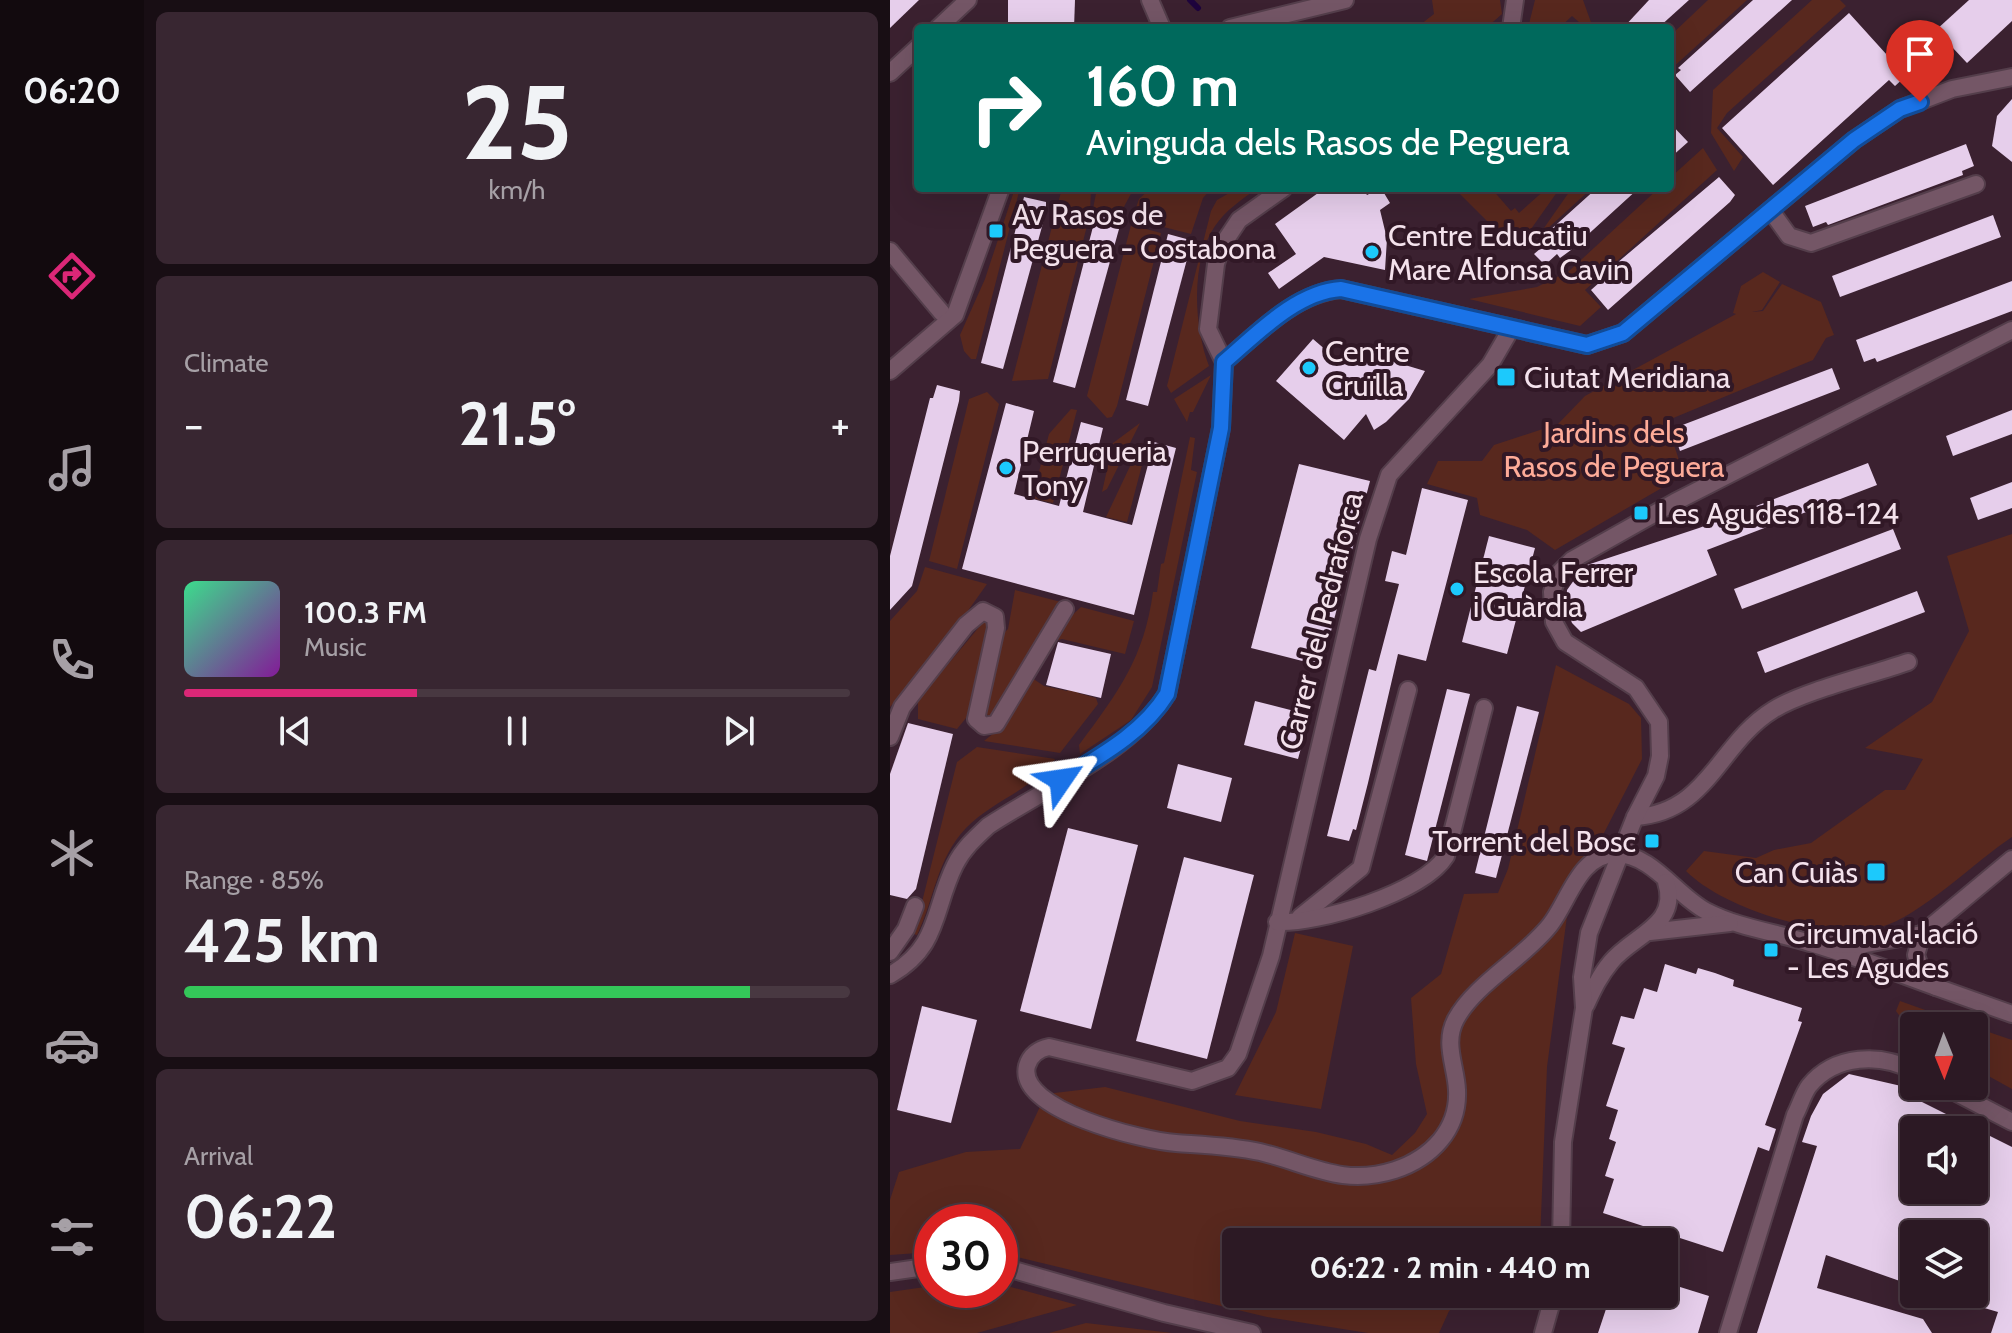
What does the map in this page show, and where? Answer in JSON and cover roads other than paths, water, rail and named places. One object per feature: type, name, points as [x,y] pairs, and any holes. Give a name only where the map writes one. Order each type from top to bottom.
[{"type":"street","points":[[942,24],[968,0]]},
{"type":"street","points":[[1150,0],[1160,24]]},
{"type":"street","points":[[1247,24],[1345,0]]},
{"type":"street","points":[[1512,24],[1515,0]]},
{"type":"street","points":[[890,73],[914,51]]},
{"type":"street","points":[[1224,362],[1298,303],[1328,290],[1341,289],[1587,345],[1623,333],[1854,140],[1900,109],[1952,89],[2012,77]]},
{"type":"street","points":[[1771,211],[1789,236],[1811,243],[1976,184]]},
{"type":"street","points":[[890,371],[955,315],[1000,192]]},
{"type":"street","points":[[890,975],[925,946],[956,864],[973,840],[988,826],[1110,749],[1155,713],[1167,694],[1221,428],[1224,362],[1208,329],[1221,247],[1239,220],[1278,192]]},
{"type":"street","points":[[890,251],[942,313]]},
{"type":"street","name":"Carrer del Pedraforca","points":[[1511,329],[1490,365],[1386,481],[1368,539],[1284,922],[1238,1054],[1228,1068],[1192,1081],[1057,1046],[1036,1052],[1026,1074],[1032,1091],[1067,1111],[1122,1135],[1144,1140],[1252,1151],[1336,1175],[1367,1176],[1394,1170],[1423,1157],[1443,1139],[1450,1126],[1457,1089],[1450,1041],[1457,1018],[1474,997],[1543,934],[1587,867],[1608,854],[1620,854]]},
{"type":"street","points":[[1561,1228],[1563,1142],[1584,1008],[1582,977],[1589,933],[1635,817],[1656,776],[1660,756],[1659,722],[1636,688],[1565,642],[1554,622],[1552,608],[1552,592],[1559,573],[1572,560],[1675,502],[2012,330]]},
{"type":"street","points":[[890,737],[902,707],[966,625],[983,611],[995,617],[996,628],[976,719],[984,726],[996,724],[1065,609]]},
{"type":"street","points":[[1635,817],[1669,812],[1685,801],[1747,731],[1776,708],[1908,662]]},
{"type":"street","points":[[1284,922],[1361,868],[1408,690]]},
{"type":"street","points":[[1284,922],[1354,907],[1396,891],[1429,875],[1441,865],[1446,856],[1484,708]]},
{"type":"street","points":[[1620,854],[1641,859],[1691,902],[1732,923],[1813,944],[2012,1014]]},
{"type":"street","points":[[1813,944],[1861,945],[1922,934],[2012,859]]},
{"type":"street","points":[[1584,1008],[1610,963],[1647,933],[1668,907],[1665,880]]},
{"type":"street","points":[[890,952],[906,929],[915,906]]},
{"type":"street","points":[[1647,933],[1667,928],[1732,923]]},
{"type":"street","points":[[1922,934],[1917,963],[1936,987]]},
{"type":"street","points":[[1728,1333],[1795,1115],[1809,1087],[1848,1062],[1868,1057],[1900,1064]]},
{"type":"street","points":[[1970,1100],[2012,1122]]},
{"type":"street","points":[[890,1272],[914,1269]]},
{"type":"street","points":[[1018,1271],[1164,1313],[1252,1333]]},
{"type":"street","points":[[1543,1333],[1550,1308]]},
{"type":"waterway","points":[[1190,0],[1198,8]]},
{"type":"place","name":"Av Rasos de Peguera - Costabona","points":[[996,231]]},
{"type":"place","name":"Centre Educatiu Mare Alfonsa Cavin","points":[[1372,252]]},
{"type":"place","name":"Centre Cruïlla","points":[[1309,368]]},
{"type":"place","name":"Ciutat Meridiana","points":[[1506,377]]},
{"type":"place","name":"Perruqueria Tony","points":[[1006,468]]},
{"type":"place","name":"Les Agudes 118-124","points":[[1641,513]]},
{"type":"place","name":"Escola Ferrer i Guàrdia","points":[[1457,589]]},
{"type":"place","name":"Torrent del Bosc","points":[[1652,841]]},
{"type":"place","name":"Can Cuiàs","points":[[1876,872]]},
{"type":"place","name":"Circumval·lació - Les Agudes","points":[[1771,950]]},
{"type":"park label","name":"Jardins dels Rasos de Peguera","points":[[1614,449]]}]
